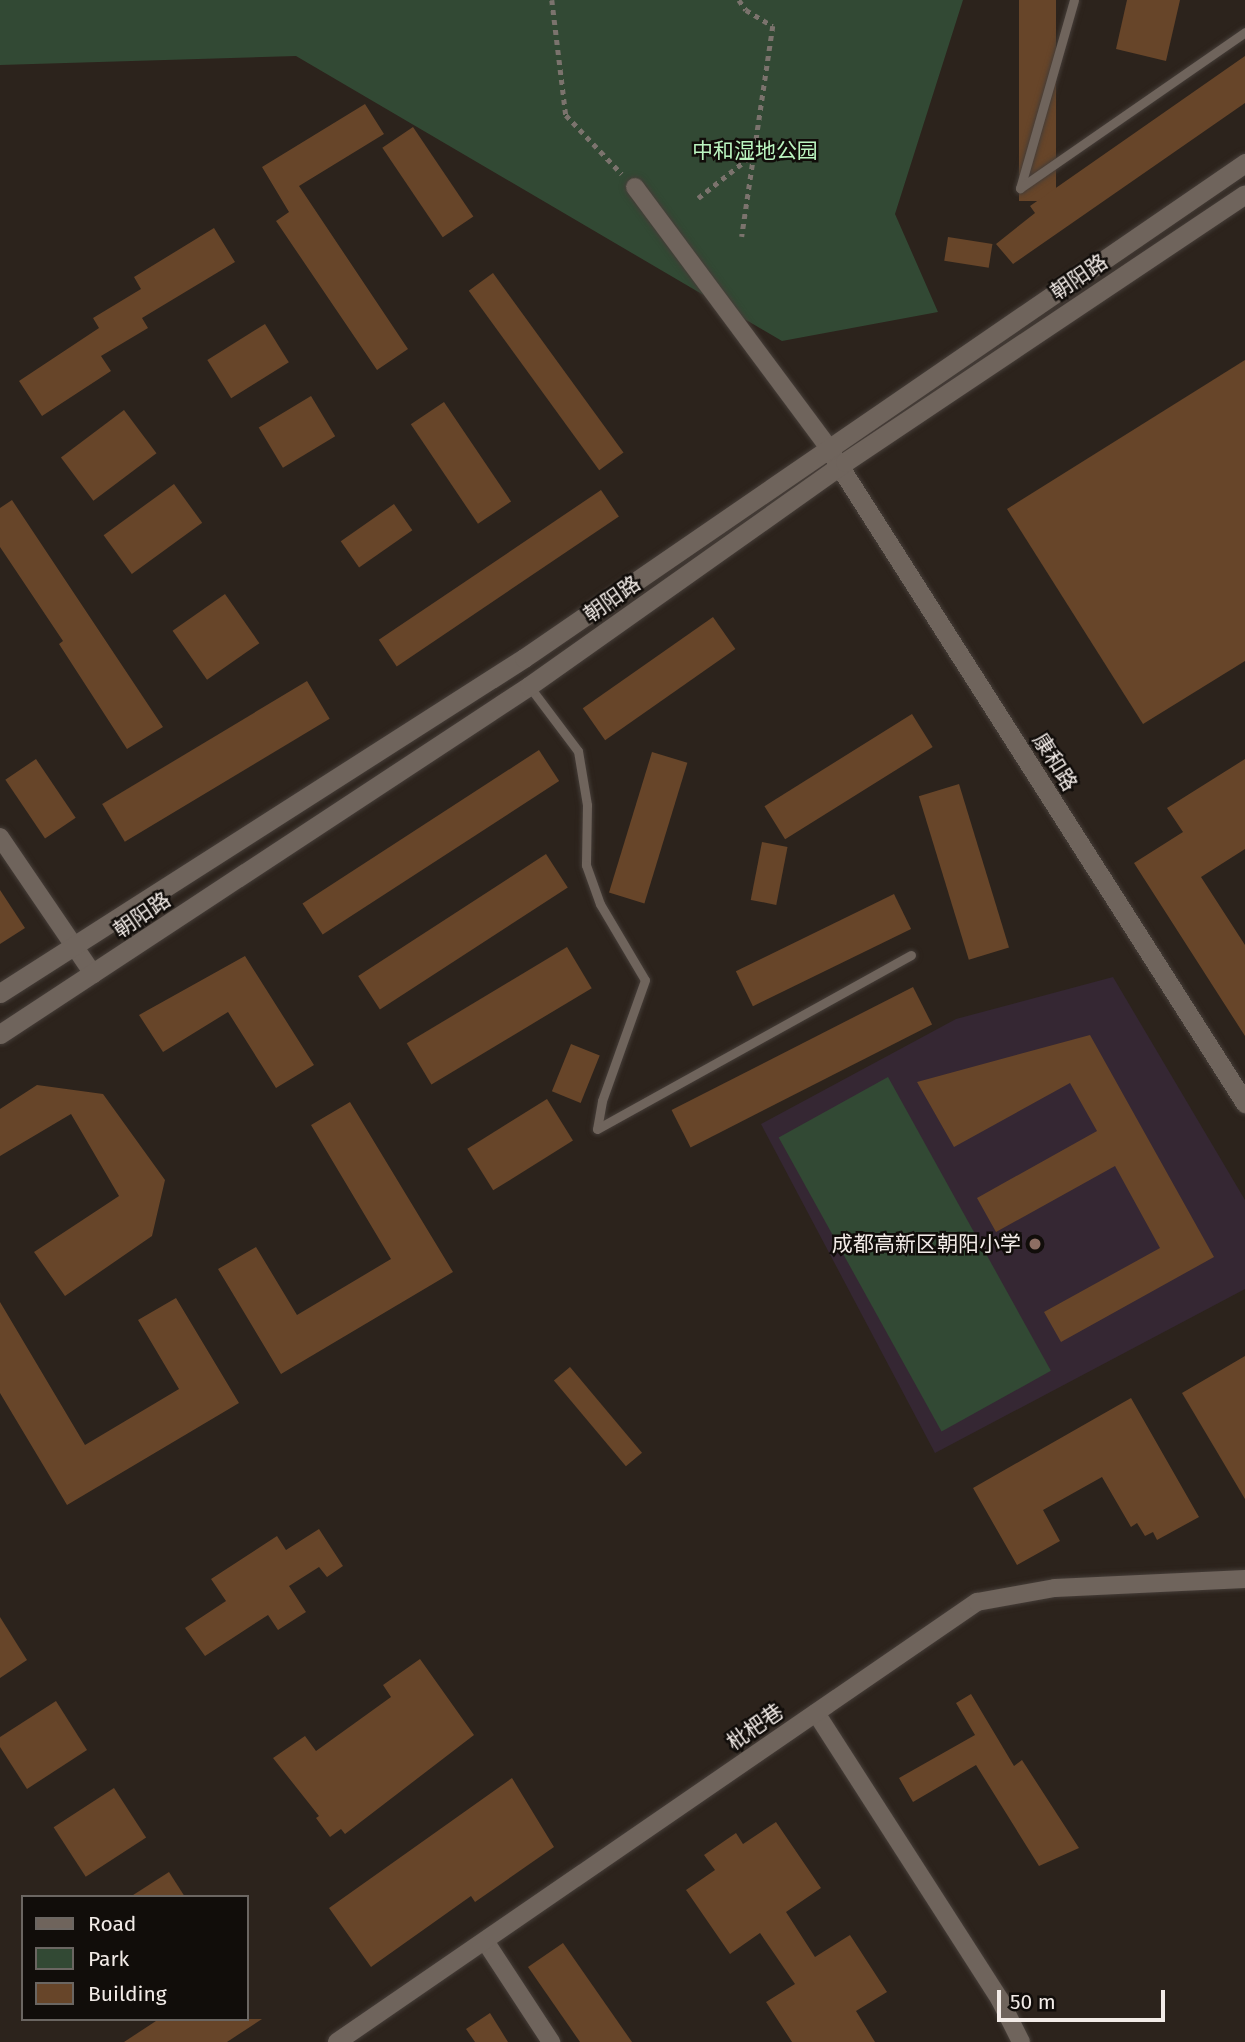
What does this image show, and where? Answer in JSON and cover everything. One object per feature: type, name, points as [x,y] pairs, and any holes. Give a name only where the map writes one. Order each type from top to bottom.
[{"type":"main road","name":"朝阳路","points":[[0,993],[524,658],[827,446],[1245,163]]},
{"type":"main road","name":"朝阳路","points":[[0,1034],[528,686],[840,466],[1245,194]]},
{"type":"main road","name":"康和路","points":[[827,446],[1245,1103]]},
{"type":"street","points":[[635,187],[827,446]]},
{"type":"street","points":[[0,837],[93,974]]},
{"type":"street","name":"枇杷巷","points":[[337,2042],[977,1602],[1055,1588],[1245,1579]]},
{"type":"street","points":[[816,1713],[1000,2000],[1021,2042]]},
{"type":"street","points":[[485,1941],[551,2042]]},
{"type":"lane","points":[[1074,0],[1020,188],[1245,32]]},
{"type":"lane","points":[[528,686],[578,751],[587,805],[586,865],[605,914],[645,980],[602,1101],[597,1129],[911,955]]},
{"type":"path","points":[[552,0],[566,115],[635,187]]},
{"type":"path","points":[[739,0],[747,10],[773,26],[742,237]]},
{"type":"path","points":[[698,198],[755,153]]},
{"type":"shaded area","name":"成都高新区朝阳小学","points":[[1113,977],[1245,1200],[1245,1289],[935,1453],[761,1124],[956,1019]]},
{"type":"green space","name":"中和湿地公园","points":[[0,0],[963,0],[895,214],[938,312],[782,341],[296,56],[0,65]]},
{"type":"green space","points":[[888,1077],[1051,1371],[942,1431],[779,1138]]},
{"type":"building","points":[[1019,0],[1056,0],[1056,201],[1019,201]]},
{"type":"building","points":[[1127,0],[1180,0],[1166,61],[1116,49]]},
{"type":"building","points":[[1245,56],[1245,103],[1013,264],[996,244],[1035,213],[1030,206]]},
{"type":"building","points":[[365,104],[384,134],[299,186],[408,349],[377,370],[276,221],[289,212],[262,167]]},
{"type":"building","points":[[413,127],[473,217],[443,237],[382,148]]},
{"type":"building","points":[[214,228],[235,262],[142,318],[148,328],[101,356],[111,371],[42,416],[19,381],[99,328],[93,318],[141,289],[134,277]]},
{"type":"building","points":[[948,237],[992,244],[989,268],[944,261]]},
{"type":"building","points":[[493,273],[623,453],[599,470],[469,291]]},
{"type":"building","points":[[265,324],[289,362],[231,398],[207,360]]},
{"type":"building","points":[[1245,360],[1245,661],[1143,724],[1007,509]]},
{"type":"building","points":[[311,396],[335,436],[283,468],[259,427]]},
{"type":"building","points":[[444,402],[511,501],[478,524],[411,424]]},
{"type":"building","points":[[124,410],[156,453],[93,501],[61,458]]},
{"type":"building","points":[[174,484],[202,523],[132,574],[104,535]]},
{"type":"building","points":[[601,490],[619,517],[397,666],[379,640]]},
{"type":"building","points":[[12,500],[163,727],[127,749],[59,644],[63,641],[0,547],[0,508]]},
{"type":"building","points":[[394,504],[412,530],[359,567],[341,541]]},
{"type":"building","points":[[225,594],[259,643],[207,680],[173,631]]},
{"type":"building","points":[[713,617],[735,649],[605,740],[583,708]]},
{"type":"building","points":[[307,681],[330,719],[125,842],[102,804]]},
{"type":"building","points":[[912,714],[933,747],[785,839],[764,806]]},
{"type":"building","points":[[539,750],[559,781],[323,935],[302,904]]},
{"type":"building","points":[[652,752],[687,763],[644,903],[609,893]]},
{"type":"building","points":[[36,759],[76,818],[45,839],[5,780]]},
{"type":"building","points":[[1245,759],[1245,849],[1201,877],[1245,945],[1245,1036],[1134,863],[1183,832],[1167,808]]},
{"type":"building","points":[[959,784],[1009,948],[969,960],[919,796]]},
{"type":"building","points":[[762,842],[788,847],[776,905],[751,900]]},
{"type":"building","points":[[546,854],[568,888],[380,1010],[358,976]]},
{"type":"building","points":[[0,890],[25,928],[0,944]]},
{"type":"building","points":[[894,894],[911,929],[753,1006],[736,971]]},
{"type":"building","points":[[567,947],[592,988],[431,1084],[407,1043]]},
{"type":"building","points":[[245,956],[314,1065],[276,1088],[228,1012],[163,1052],[139,1015]]},
{"type":"building","points":[[913,987],[932,1024],[691,1147],[672,1110]]},
{"type":"building","points":[[1090,1035],[1214,1257],[1061,1342],[1044,1312],[1160,1248],[1115,1166],[996,1232],[977,1198],[1097,1131],[1070,1083],[954,1147],[917,1082]]},
{"type":"building","points":[[571,1044],[600,1056],[581,1103],[552,1091]]},
{"type":"building","points":[[37,1085],[103,1094],[165,1180],[152,1236],[65,1296],[34,1252],[119,1196],[71,1114],[0,1156],[0,1109]]},
{"type":"building","points":[[547,1099],[573,1141],[493,1190],[467,1149]]},
{"type":"building","points":[[350,1102],[453,1272],[281,1374],[218,1269],[256,1247],[297,1315],[391,1259],[311,1125]]},
{"type":"building","points":[[176,1298],[239,1403],[67,1505],[0,1393],[0,1302],[85,1445],[179,1389],[138,1320]]},
{"type":"building","points":[[1245,1356],[1245,1499],[1182,1393]]},
{"type":"building","points":[[570,1367],[642,1453],[626,1466],[554,1380]]},
{"type":"building","points":[[1131,1398],[1199,1517],[1157,1540],[1153,1532],[1145,1536],[1137,1523],[1131,1527],[1102,1477],[1043,1510],[1060,1541],[1017,1565],[973,1488]]},
{"type":"building","points":[[319,1529],[343,1566],[327,1577],[319,1567],[289,1586],[306,1612],[278,1630],[268,1615],[205,1656],[185,1628],[226,1601],[211,1579],[277,1536],[286,1550]]},
{"type":"building","points":[[0,1617],[27,1660],[0,1678]]},
{"type":"building","points":[[420,1659],[474,1735],[345,1834],[341,1829],[330,1837],[316,1818],[319,1816],[273,1758],[305,1736],[316,1751],[391,1697],[383,1685]]},
{"type":"building","points":[[971,1694],[1014,1766],[1022,1760],[1079,1848],[1039,1866],[976,1765],[913,1802],[899,1778],[975,1735],[956,1703]]},
{"type":"building","points":[[56,1701],[87,1750],[27,1789],[0,1747],[0,1737]]},
{"type":"building","points":[[512,1778],[554,1847],[475,1902],[471,1896],[371,1967],[329,1908]]},
{"type":"building","points":[[114,1788],[146,1837],[86,1877],[54,1827]]},
{"type":"building","points":[[776,1822],[821,1888],[786,1912],[815,1957],[850,1935],[887,1992],[856,2011],[875,2042],[792,2042],[766,2002],[795,1984],[760,1933],[730,1954],[686,1890],[715,1870],[704,1855],[736,1833],[743,1844]]},
{"type":"building","points":[[169,1872],[184,1895],[133,1895]]},
{"type":"building","points":[[563,1943],[632,2042],[580,2042],[528,1967]]},
{"type":"building","points":[[490,2013],[508,2042],[475,2042],[466,2029]]},
{"type":"building","points":[[262,2019],[227,2042],[124,2042],[156,2021]]},
{"type":"place","name":"成都高新区朝阳小学","points":[[1035,1244]]}]
